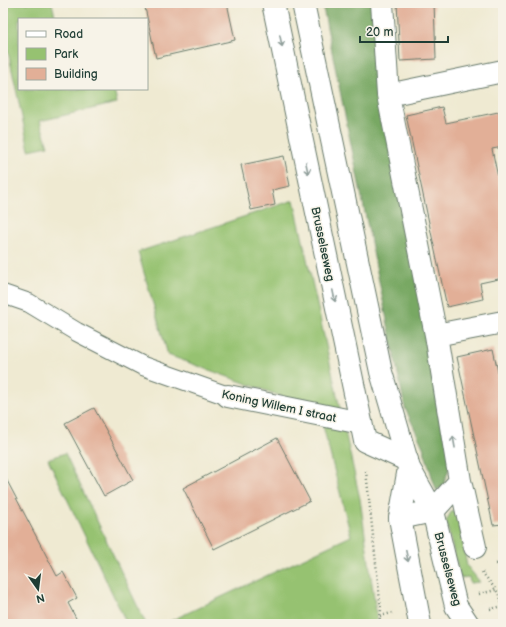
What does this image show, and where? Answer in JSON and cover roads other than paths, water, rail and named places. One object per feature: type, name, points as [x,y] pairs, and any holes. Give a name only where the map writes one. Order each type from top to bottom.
[{"type":"street","name":"Brusselseweg","points":[[273,3],[363,432]]},
{"type":"street","name":"Brusselseweg","points":[[303,3],[380,372],[408,464],[433,511],[454,599],[461,615],[468,624]]},
{"type":"street","points":[[382,3],[388,95],[436,335],[460,481],[475,547]]},
{"type":"street","points":[[388,95],[503,71]]},
{"type":"street","points":[[436,335],[503,322]]},
{"type":"street","name":"Koning Willem I straat","points":[[228,396],[363,432]]},
{"type":"street","points":[[363,432],[408,464]]},
{"type":"street","name":"Brusselseweg","points":[[408,464],[400,518],[420,624]]},
{"type":"street","points":[[400,518],[433,511],[460,481]]},
{"type":"lane","name":"Koning Willem I straat","points":[[3,294],[29,303],[77,332],[143,366],[228,396]]}]
